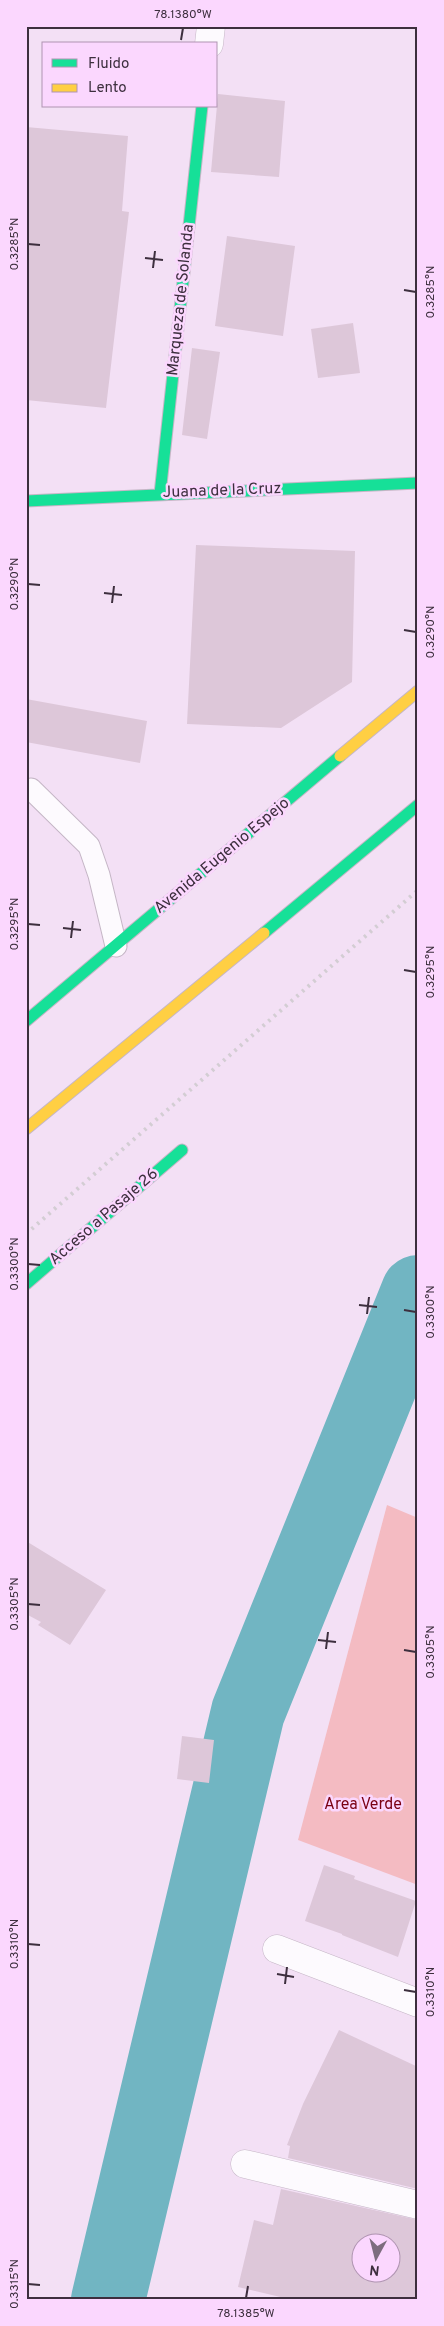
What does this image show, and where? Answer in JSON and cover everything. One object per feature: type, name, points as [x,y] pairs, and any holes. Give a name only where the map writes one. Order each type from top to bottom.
[{"type":"main road","name":"Marqueza de Solanda","points":[[160,494],[202,108]]},
{"type":"main road","name":"Juana de la Cruz","points":[[26,501],[418,483]]},
{"type":"main road","name":"Avenida Eugenio Espejo","points":[[26,1021],[418,691]]},
{"type":"main road","points":[[26,1129],[418,805]]},
{"type":"main road","name":"Acceso a Pasaje 26","points":[[26,1284],[182,1150]]},
{"type":"street","points":[[209,42],[211,26]]},
{"type":"street","points":[[277,1949],[418,2002]]},
{"type":"street","points":[[245,2164],[418,2205]]},
{"type":"lane","points":[[31,789],[89,846],[99,875],[116,946]]},
{"type":"green space","name":"Area Verde","points":[[387,1505],[418,1518],[418,1885],[298,1840]]},
{"type":"building","points":[[218,94],[285,101],[279,177],[211,172]]},
{"type":"building","points":[[26,127],[128,136],[122,211],[129,212],[106,408],[26,400]]},
{"type":"building","points":[[227,236],[295,246],[283,336],[215,326]]},
{"type":"building","points":[[353,323],[360,373],[318,378],[311,329]]},
{"type":"building","points":[[192,348],[220,352],[207,439],[182,435]]},
{"type":"building","points":[[196,545],[355,551],[352,682],[281,728],[187,724]]},
{"type":"building","points":[[26,699],[147,721],[140,763],[26,742]]},
{"type":"building","points":[[26,1541],[106,1590],[70,1645],[38,1625],[41,1622],[26,1614]]},
{"type":"building","points":[[182,1736],[214,1740],[209,1783],[177,1779]]},
{"type":"building","points":[[324,1865],[355,1876],[354,1879],[416,1901],[398,1957],[305,1921]]},
{"type":"building","points":[[339,2030],[418,2067],[418,2189],[288,2158],[290,2146],[287,2145],[303,2104]]},
{"type":"building","points":[[281,2189],[418,2220],[418,2300],[293,2300],[238,2287],[254,2220],[273,2225]]},
{"type":"waterway","points":[[108,2300],[248,1712],[418,1292]]},
{"type":"railway","points":[[26,1234],[418,890]]},
{"type":"traffic: fast","points":[[160,494],[202,108]]},
{"type":"traffic: fast","points":[[26,501],[418,483]]},
{"type":"traffic: fast","points":[[26,1021],[340,756]]},
{"type":"traffic: fast","points":[[264,933],[418,805]]},
{"type":"traffic: fast","points":[[26,1284],[182,1150]]},
{"type":"traffic: slow","points":[[340,756],[418,691]]},
{"type":"traffic: slow","points":[[26,1129],[264,933]]}]
